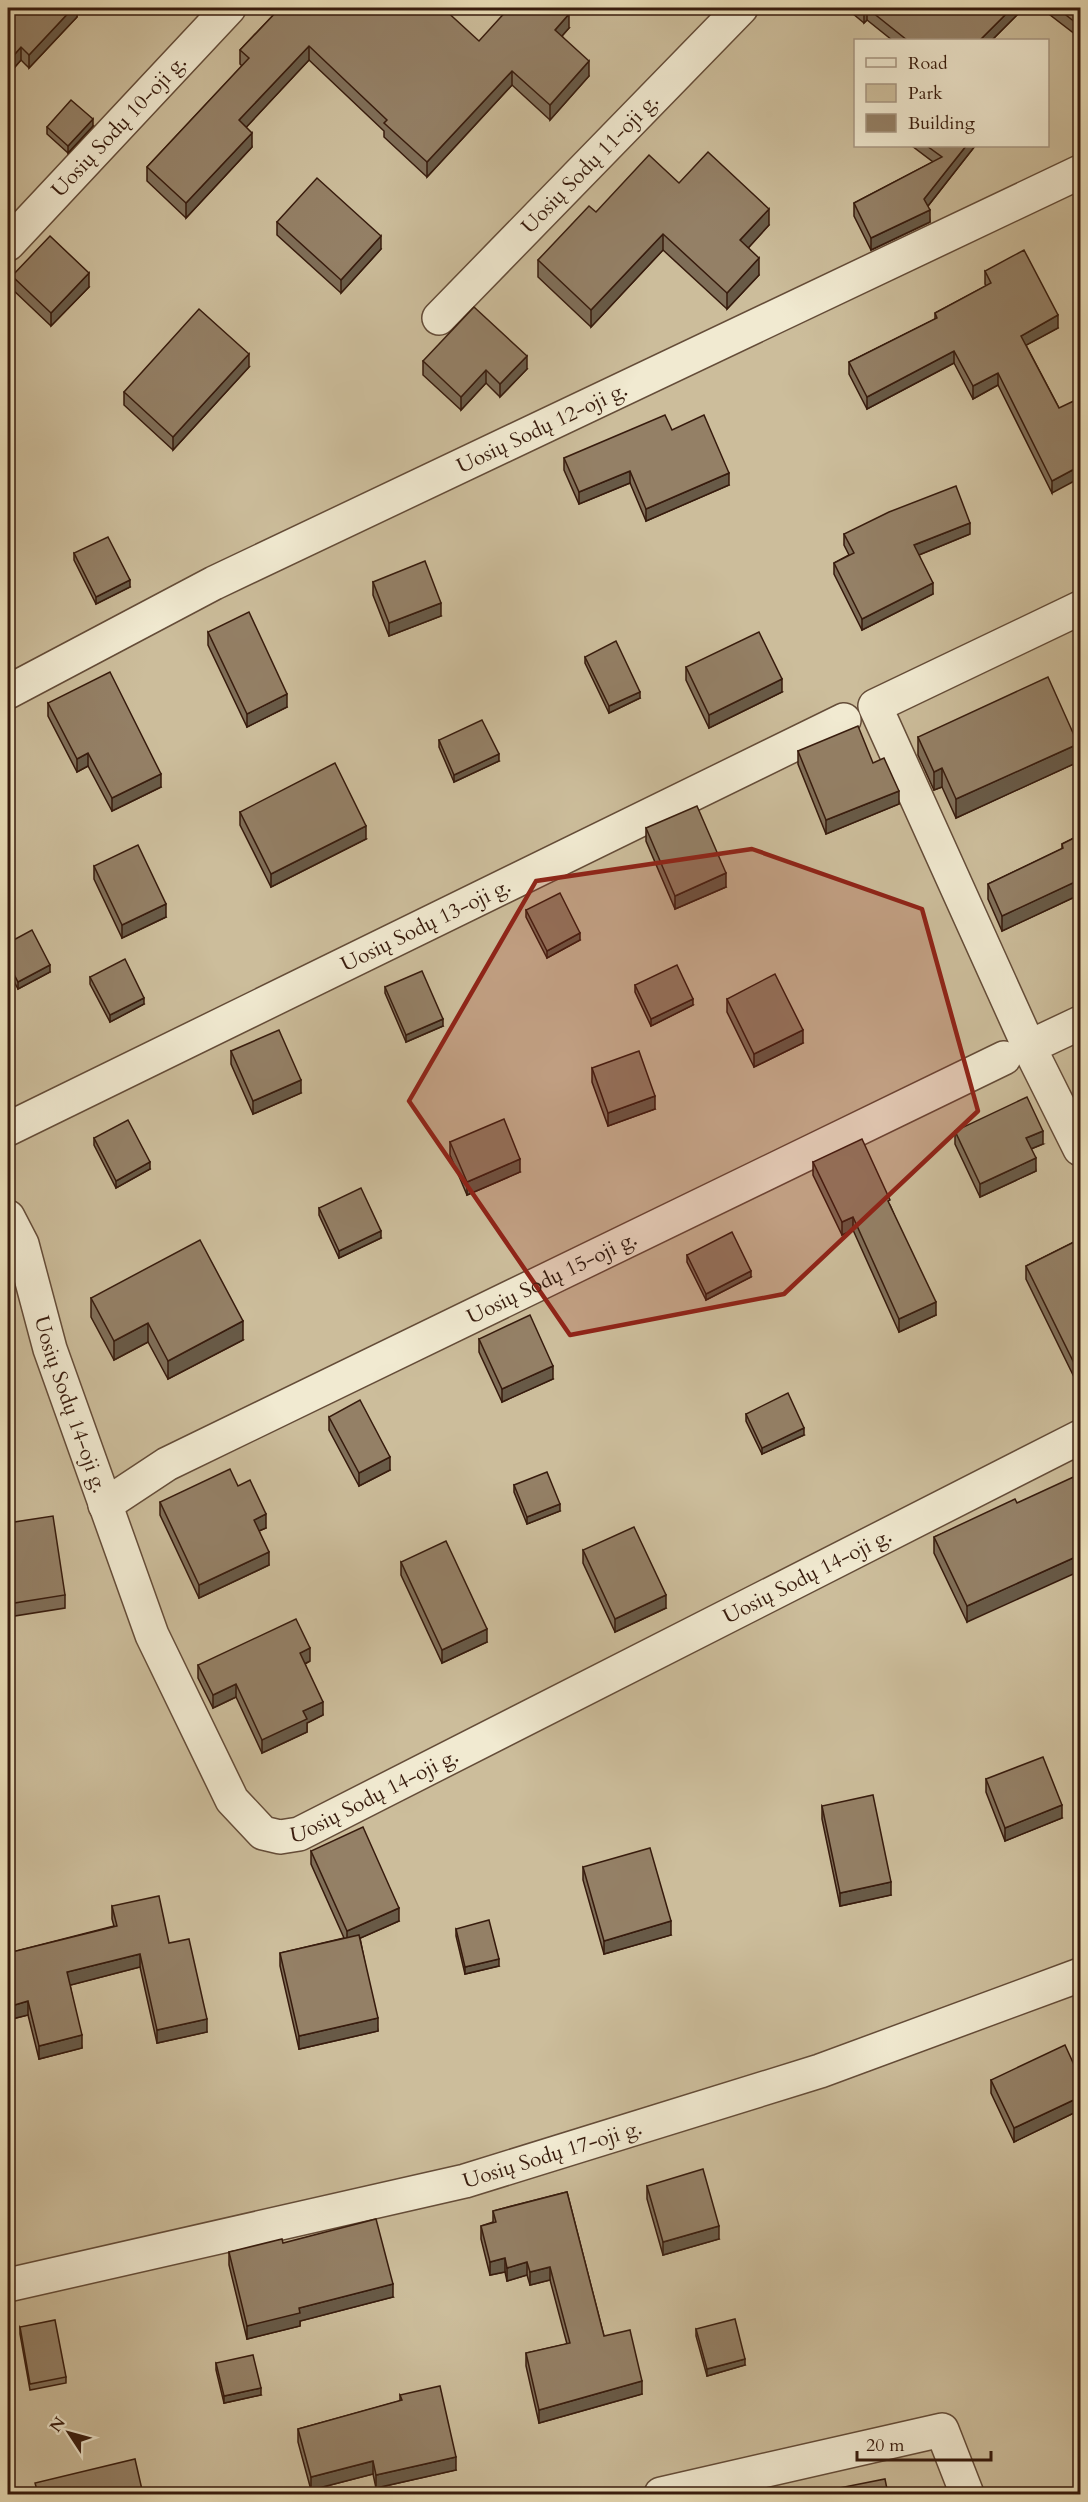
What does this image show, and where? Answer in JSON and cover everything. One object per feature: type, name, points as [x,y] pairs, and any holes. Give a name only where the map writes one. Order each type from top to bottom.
[{"type":"street","name":"Uosių Sodų 10-oji g.","points":[[8,244],[229,8]]},
{"type":"street","name":"Uosių Sodų 11-oji g.","points":[[439,318],[741,8]]},
{"type":"street","name":"Uosių Sodų 12-oji g.","points":[[8,692],[214,583],[1080,172]]},
{"type":"street","points":[[1080,608],[875,706],[1017,1053],[1080,1149]]},
{"type":"street","name":"Uosių Sodų 13-oji g.","points":[[8,1129],[844,720]]},
{"type":"street","name":"Uosių Sodų 15-oji g.","points":[[105,1505],[167,1464],[1080,1023]]},
{"type":"street","name":"Uosių Sodų 14-oji g.","points":[[8,1217],[22,1244],[50,1349],[152,1635],[232,1800],[263,1833],[280,1837],[299,1834],[1080,1437]]},
{"type":"street","name":"Uosių Sodų 17-oji g.","points":[[8,2285],[465,2181],[820,2071],[1080,1975]]},
{"type":"street","points":[[661,2494],[942,2430],[967,2494]]},
{"type":"highlighted area","points":[[752,849],[922,909],[978,1111],[784,1294],[570,1335],[409,1101],[536,881]]},
{"type":"green space","points":[[8,8],[1080,8],[1080,2494],[8,2494]]},
{"type":"building","points":[[8,8],[73,8],[29,55],[21,47],[8,62]]},
{"type":"building","points":[[280,8],[443,8],[479,41],[509,8],[562,8],[569,14],[555,30],[589,61],[550,105],[512,71],[427,162],[384,123],[387,120],[309,46],[239,120],[252,133],[186,203],[147,167],[249,58],[240,50]]},
{"type":"building","points":[[867,8],[1012,8],[981,39],[906,39]]},
{"type":"building","points":[[1057,8],[1080,8],[1080,26]]},
{"type":"building","points":[[71,100],[93,119],[68,146],[47,127]]},
{"type":"building","points":[[928,147],[965,147],[924,199],[930,210],[871,238],[854,203],[942,157]]},
{"type":"building","points":[[708,152],[769,209],[740,240],[759,258],[727,293],[663,234],[591,310],[538,260],[589,206],[596,212],[649,155],[679,183]]},
{"type":"building","points":[[317,178],[381,236],[341,280],[277,222]]},
{"type":"building","points":[[50,236],[89,273],[51,313],[12,276]]},
{"type":"building","points":[[1024,250],[1058,315],[1021,336],[1059,408],[1080,398],[1080,466],[1052,481],[998,373],[973,386],[954,351],[867,397],[849,362],[937,318],[935,313],[991,283],[985,271]]},
{"type":"building","points":[[474,307],[527,356],[500,384],[486,370],[461,397],[423,361]]},
{"type":"building","points":[[199,309],[249,354],[173,437],[124,392]]},
{"type":"building","points":[[665,415],[672,430],[704,415],[729,473],[646,509],[630,471],[579,492],[564,458]]},
{"type":"building","points":[[956,486],[970,523],[914,545],[933,583],[862,619],[834,563],[854,553],[844,534],[889,512]]},
{"type":"building","points":[[108,537],[130,580],[96,597],[74,553]]},
{"type":"building","points":[[425,561],[441,603],[389,623],[373,582]]},
{"type":"building","points":[[249,612],[287,694],[247,714],[208,632]]},
{"type":"building","points":[[759,632],[782,679],[709,715],[686,667]]},
{"type":"building","points":[[616,641],[640,692],[609,706],[585,657]]},
{"type":"building","points":[[110,672],[161,774],[112,798],[88,753],[77,759],[48,703]]},
{"type":"building","points":[[1048,677],[1078,744],[956,799],[942,768],[934,772],[918,737]]},
{"type":"building","points":[[482,720],[499,754],[454,775],[439,740]]},
{"type":"building","points":[[858,726],[873,763],[884,758],[899,791],[826,820],[798,751]]},
{"type":"building","points":[[335,763],[366,826],[271,874],[240,812]]},
{"type":"building","points":[[697,806],[726,873],[675,896],[646,828]]},
{"type":"building","points":[[1080,835],[1080,884],[1079,880],[1002,916],[988,884],[1063,848],[1062,844]]},
{"type":"building","points":[[138,845],[166,904],[122,925],[94,866]]},
{"type":"building","points":[[560,893],[580,933],[547,951],[526,910]]},
{"type":"building","points":[[32,930],[50,965],[18,982],[8,963],[8,943]]},
{"type":"building","points":[[125,959],[144,998],[110,1015],[90,977]]},
{"type":"building","points":[[677,965],[693,999],[651,1019],[635,985]]},
{"type":"building","points":[[422,971],[443,1019],[406,1035],[385,987]]},
{"type":"building","points":[[775,974],[803,1030],[754,1054],[727,999]]},
{"type":"building","points":[[279,1030],[301,1080],[253,1101],[231,1051]]},
{"type":"building","points":[[639,1051],[655,1096],[608,1113],[592,1068]]},
{"type":"building","points":[[1027,1097],[1043,1131],[1026,1138],[1036,1158],[980,1184],[955,1131]]},
{"type":"building","points":[[504,1119],[520,1159],[467,1182],[450,1142]]},
{"type":"building","points":[[128,1120],[150,1162],[116,1181],[94,1138]]},
{"type":"building","points":[[862,1139],[890,1200],[888,1201],[936,1302],[899,1319],[853,1217],[842,1222],[813,1162]]},
{"type":"building","points":[[361,1188],[381,1231],[339,1251],[319,1208]]},
{"type":"building","points":[[732,1232],[751,1271],[706,1294],[687,1255]]},
{"type":"building","points":[[1080,1239],[1080,1363],[1075,1365],[1026,1266]]},
{"type":"building","points":[[200,1240],[243,1321],[168,1361],[148,1323],[114,1341],[91,1298]]},
{"type":"building","points":[[530,1315],[553,1366],[502,1389],[479,1339]]},
{"type":"building","points":[[788,1393],[804,1428],[762,1448],[746,1414]]},
{"type":"building","points":[[360,1400],[390,1457],[359,1473],[329,1417]]},
{"type":"building","points":[[230,1469],[238,1486],[250,1480],[266,1514],[254,1520],[269,1552],[199,1585],[160,1502]]},
{"type":"building","points":[[547,1472],[560,1504],[527,1517],[514,1485]]},
{"type":"building","points":[[1080,1474],[1080,1555],[967,1606],[934,1537],[1015,1499],[1017,1503]]},
{"type":"building","points":[[53,1516],[65,1595],[8,1604],[8,1523]]},
{"type":"building","points":[[634,1527],[666,1595],[615,1619],[583,1550]]},
{"type":"building","points":[[446,1541],[487,1629],[442,1650],[401,1562]]},
{"type":"building","points":[[296,1619],[310,1648],[300,1653],[323,1702],[303,1711],[307,1719],[262,1740],[236,1684],[213,1695],[198,1665]]},
{"type":"building","points":[[1043,1757],[1062,1805],[1005,1828],[986,1779]]},
{"type":"building","points":[[873,1795],[891,1882],[840,1893],[822,1806]]},
{"type":"building","points":[[363,1827],[399,1908],[347,1931],[311,1851]]},
{"type":"building","points":[[650,1848],[671,1921],[604,1941],[583,1867]]},
{"type":"building","points":[[159,1896],[169,1943],[189,1939],[207,2019],[157,2030],[140,1954],[67,1972],[82,2035],[39,2046],[28,2001],[8,2007],[8,1953],[117,1926],[112,1906]]},
{"type":"building","points":[[489,1920],[499,1959],[465,1967],[456,1929]]},
{"type":"building","points":[[359,1935],[378,2018],[299,2036],[280,1953]]},
{"type":"building","points":[[1065,2045],[1080,2078],[1080,2097],[1014,2128],[991,2080]]},
{"type":"building","points":[[703,2169],[719,2226],[663,2242],[647,2186]]},
{"type":"building","points":[[567,2192],[604,2336],[630,2330],[642,2381],[539,2410],[526,2353],[570,2343],[550,2267],[530,2272],[527,2262],[507,2268],[505,2258],[490,2262],[481,2226],[496,2222],[493,2211]]},
{"type":"building","points":[[376,2219],[393,2284],[299,2308],[300,2313],[247,2326],[229,2252],[282,2239],[283,2243]]},
{"type":"building","points":[[735,2319],[745,2359],[707,2369],[696,2329]]},
{"type":"building","points":[[55,2320],[66,2377],[30,2384],[20,2327]]},
{"type":"building","points":[[253,2355],[261,2388],[224,2396],[216,2363]]},
{"type":"building","points":[[440,2386],[456,2457],[376,2475],[373,2461],[311,2477],[298,2429],[402,2400],[400,2395]]},
{"type":"building","points":[[135,2459],[143,2494],[13,2494],[37,2490],[35,2483]]},
{"type":"building","points":[[885,2479],[888,2494],[840,2494],[839,2488]]}]
